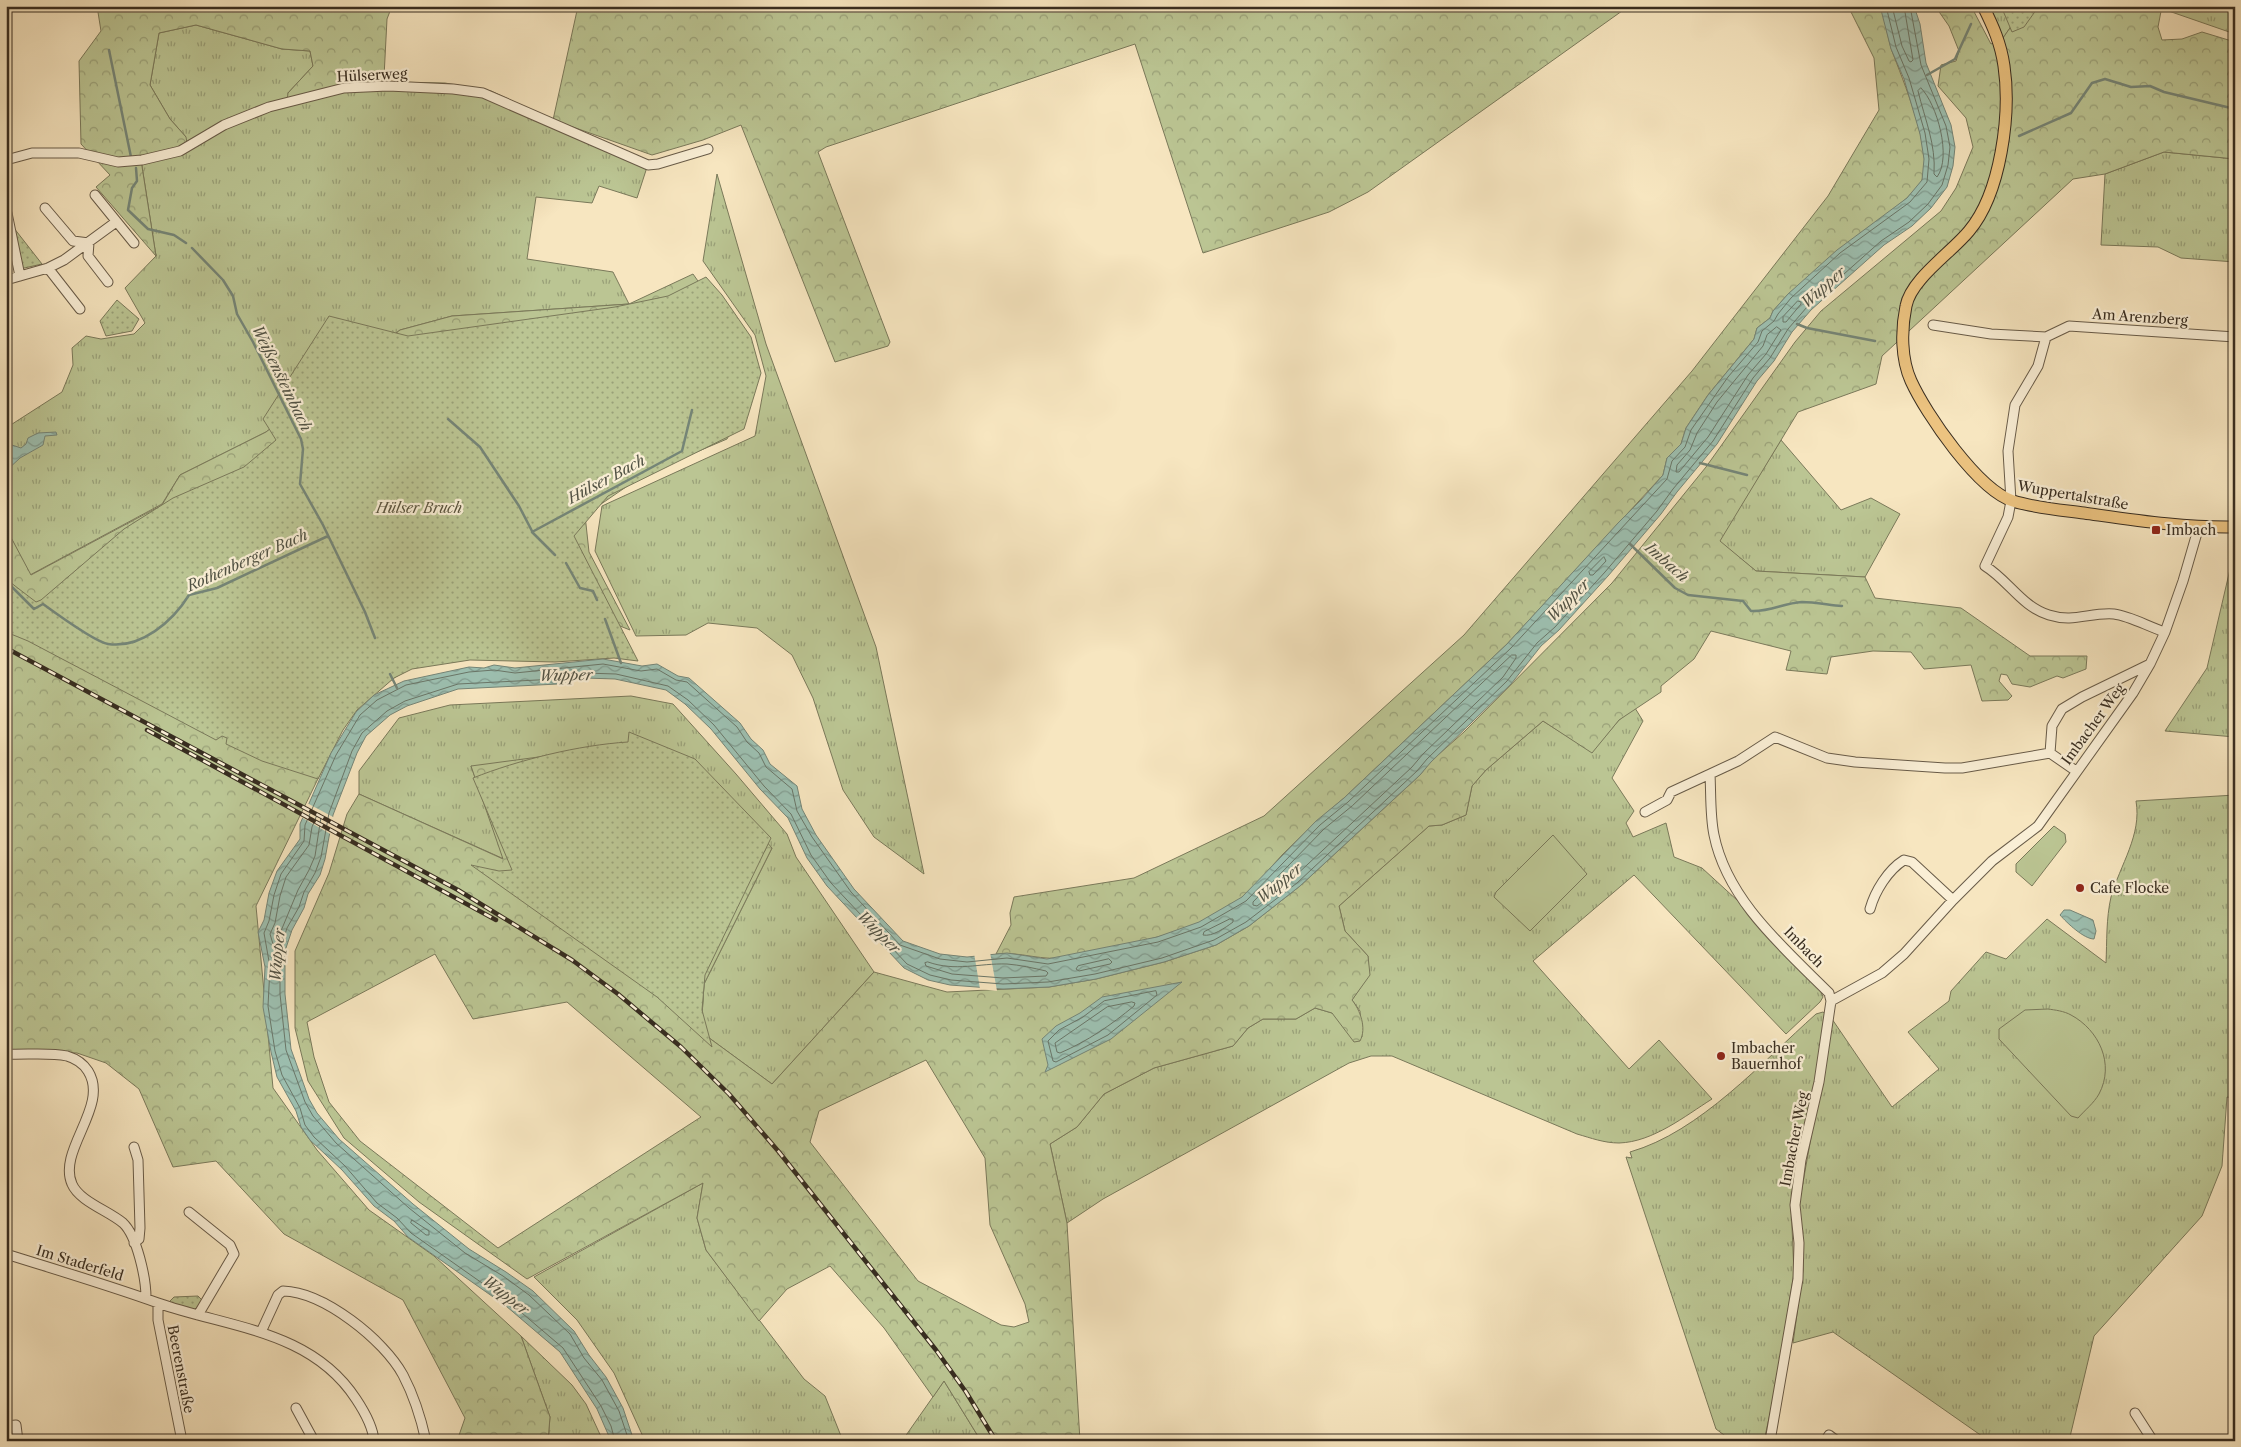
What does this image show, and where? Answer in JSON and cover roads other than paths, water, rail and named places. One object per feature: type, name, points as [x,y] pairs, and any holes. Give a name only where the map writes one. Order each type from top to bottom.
[{"type":"main road","name":"Wuppertalstraße","points":[[1983,6],[1996,33],[2006,80],[1999,162],[1992,190],[1971,229],[1920,281],[1908,298],[1902,343],[1910,380],[1936,423],[1973,472],[2011,501],[2126,519],[2199,526],[2235,527]]},
{"type":"street","name":"Hülserweg","points":[[6,160],[32,153],[78,153],[118,162],[142,160],[180,151],[224,124],[269,107],[344,88],[388,86],[453,88],[483,93],[648,165],[658,164],[708,149]]},
{"type":"street","points":[[95,195],[134,243]]},
{"type":"street","points":[[45,208],[73,241],[89,243]]},
{"type":"street","points":[[7,213],[20,276]]},
{"type":"street","points":[[6,280],[48,268],[64,260],[116,222]]},
{"type":"street","points":[[89,243],[88,256],[108,282]]},
{"type":"street","points":[[48,268],[80,309]]},
{"type":"street","name":"Am Arenzberg","points":[[1933,325],[1991,334],[2046,337],[2069,326],[2235,337]]},
{"type":"street","points":[[2046,337],[2038,366],[2015,405],[2008,451],[2011,501],[2008,517],[1985,566],[1999,575],[2024,601],[2047,615],[2070,620],[2099,614],[2116,614],[2165,632]]},
{"type":"street","name":"Imbacher Weg","points":[[1770,1441],[1798,1279],[1799,1244],[1795,1205],[1800,1169],[1819,1082],[1831,1001],[1882,973],[1904,954],[1953,900],[1992,861],[2038,826],[2133,693],[2150,664],[2165,632],[2183,582],[2199,526]]},
{"type":"street","points":[[2050,753],[2052,726],[2062,709],[2082,697],[2150,664]]},
{"type":"street","points":[[1645,812],[1667,800],[1671,792],[1738,761],[1775,737],[1827,758],[1855,762],[1962,768],[2050,753],[2076,771]]},
{"type":"street","name":"Imbach","points":[[1710,774],[1713,833],[1719,853],[1734,887],[1788,952],[1829,993],[1831,1001]]},
{"type":"street","points":[[1870,909],[1875,894],[1904,860],[1912,862],[1953,900]]},
{"type":"street","points":[[6,1054],[65,1056],[78,1060],[86,1067],[94,1085],[94,1096],[70,1164],[71,1184],[79,1193],[122,1222],[130,1230],[146,1284],[146,1298]]},
{"type":"street","points":[[134,1147],[138,1160],[140,1228],[138,1239],[134,1243]]},
{"type":"street","points":[[189,1212],[230,1245],[234,1254],[198,1315]]},
{"type":"street","name":"Im Staderfeld","points":[[6,1254],[198,1315],[261,1332],[292,1344],[319,1360],[345,1382],[362,1408],[374,1441]]},
{"type":"street","points":[[261,1332],[278,1295],[283,1290],[292,1291],[320,1302],[348,1318],[366,1333],[402,1374],[417,1408],[426,1441]]},
{"type":"street","name":"Beerenstraße","points":[[158,1302],[158,1320],[182,1441]]},
{"type":"street","points":[[296,1408],[314,1441]]},
{"type":"street","points":[[2136,1413],[2153,1441]]},
{"type":"street","points":[[6,1426],[16,1425],[18,1441]]},
{"type":"street","points":[[1825,1441],[1829,1435],[1837,1441]]},
{"type":"water","name":"Wupper","points":[[1880,6],[1914,6],[1920,24],[1926,63],[1951,125],[1955,147],[1953,166],[1947,187],[1931,208],[1912,226],[1884,245],[1811,310],[1792,332],[1774,361],[1757,381],[1717,444],[1661,514],[1559,630],[1541,646],[1511,684],[1420,775],[1300,886],[1249,926],[1216,945],[1164,962],[1096,979],[1049,987],[1003,989],[950,985],[928,980],[904,968],[827,886],[807,858],[788,818],[760,789],[711,729],[685,704],[666,690],[615,679],[585,678],[558,684],[458,689],[407,706],[390,715],[366,736],[357,753],[333,815],[320,875],[308,894],[304,908],[292,930],[285,951],[285,994],[291,1049],[309,1099],[317,1113],[339,1139],[413,1204],[469,1249],[533,1291],[574,1331],[606,1377],[623,1408],[634,1441],[611,1441],[597,1409],[560,1352],[506,1306],[408,1237],[394,1221],[374,1206],[342,1170],[310,1140],[301,1127],[296,1111],[277,1077],[263,1007],[265,967],[258,932],[264,920],[269,893],[277,871],[300,839],[300,824],[331,753],[356,712],[374,695],[404,681],[469,667],[484,668],[494,665],[515,668],[603,659],[642,666],[657,664],[678,676],[689,678],[740,723],[751,739],[763,750],[770,764],[797,786],[802,809],[816,835],[854,889],[903,941],[940,954],[967,957],[1007,953],[1047,959],[1157,937],[1199,922],[1242,897],[1316,821],[1344,798],[1507,644],[1641,500],[1663,475],[1667,458],[1681,444],[1686,428],[1708,395],[1754,339],[1757,328],[1770,318],[1773,311],[1788,294],[1837,250],[1907,198],[1922,180],[1924,159],[1920,134],[1904,79],[1891,49]]},
{"type":"water","points":[[56,432],[57,435],[45,436],[43,445],[20,458],[6,471],[6,447],[12,445],[21,448],[26,444],[28,438],[38,433]]},
{"type":"water","points":[[2064,910],[2070,910],[2093,920],[2096,931],[2094,939],[2081,934],[2067,922],[2060,915]]},
{"type":"water","points":[[1182,982],[1111,1039],[1045,1072],[1048,1065],[1042,1039],[1056,1026],[1080,1013],[1102,997]]},
{"type":"waterway","points":[[1927,75],[1955,59],[1971,24]]},
{"type":"waterway","name":"Weißensteinbach","points":[[109,50],[131,157]]},
{"type":"waterway","points":[[2019,136],[2071,113],[2092,83],[2105,79],[2131,87],[2150,86],[2164,92],[2235,109]]},
{"type":"waterway","name":"Weißensteinbach","points":[[136,168],[137,181],[132,188],[128,210],[148,229],[174,235],[186,243]]},
{"type":"waterway","name":"Weißensteinbach","points":[[192,248],[223,280],[233,296],[237,314],[301,439],[303,449],[300,484],[323,525],[365,612],[375,638]]},
{"type":"waterway","points":[[1797,324],[1807,328],[1875,341]]},
{"type":"waterway","name":"Hülser Bach","points":[[555,555],[532,532],[682,451],[692,410]]},
{"type":"waterway","points":[[448,419],[480,447],[519,506],[532,531]]},
{"type":"waterway","points":[[1700,463],[1747,475]]},
{"type":"waterway","name":"Rothenberger Bach","points":[[6,581],[34,609],[43,604],[94,638],[108,644],[120,644],[144,638],[155,631],[174,614],[189,595],[217,588],[328,536]]},
{"type":"waterway","name":"Imbach","points":[[1630,544],[1675,588],[1688,595],[1743,601],[1751,611],[1802,602],[1842,606]]},
{"type":"waterway","name":"Hülser Bach","points":[[566,563],[580,588],[593,591],[597,600]]},
{"type":"waterway","name":"Hülser Bach","points":[[605,619],[621,663]]},
{"type":"waterway","name":"Weißensteinbach","points":[[390,674],[397,688]]},
{"type":"railway","points":[[6,648],[458,890],[572,960],[618,994],[681,1047],[729,1094],[779,1152],[936,1350],[966,1392],[996,1441]]},
{"type":"railway","points":[[147,730],[496,920]]},
{"type":"place","name":"Imbach","points":[[2156,530]]},
{"type":"place","name":"Cafe Flocke","points":[[2080,888]]},
{"type":"place","name":"Imbacher Bauernhof","points":[[1721,1056]]},
{"type":"park label","name":"Hülser Bruch","points":[[419,508]]}]
